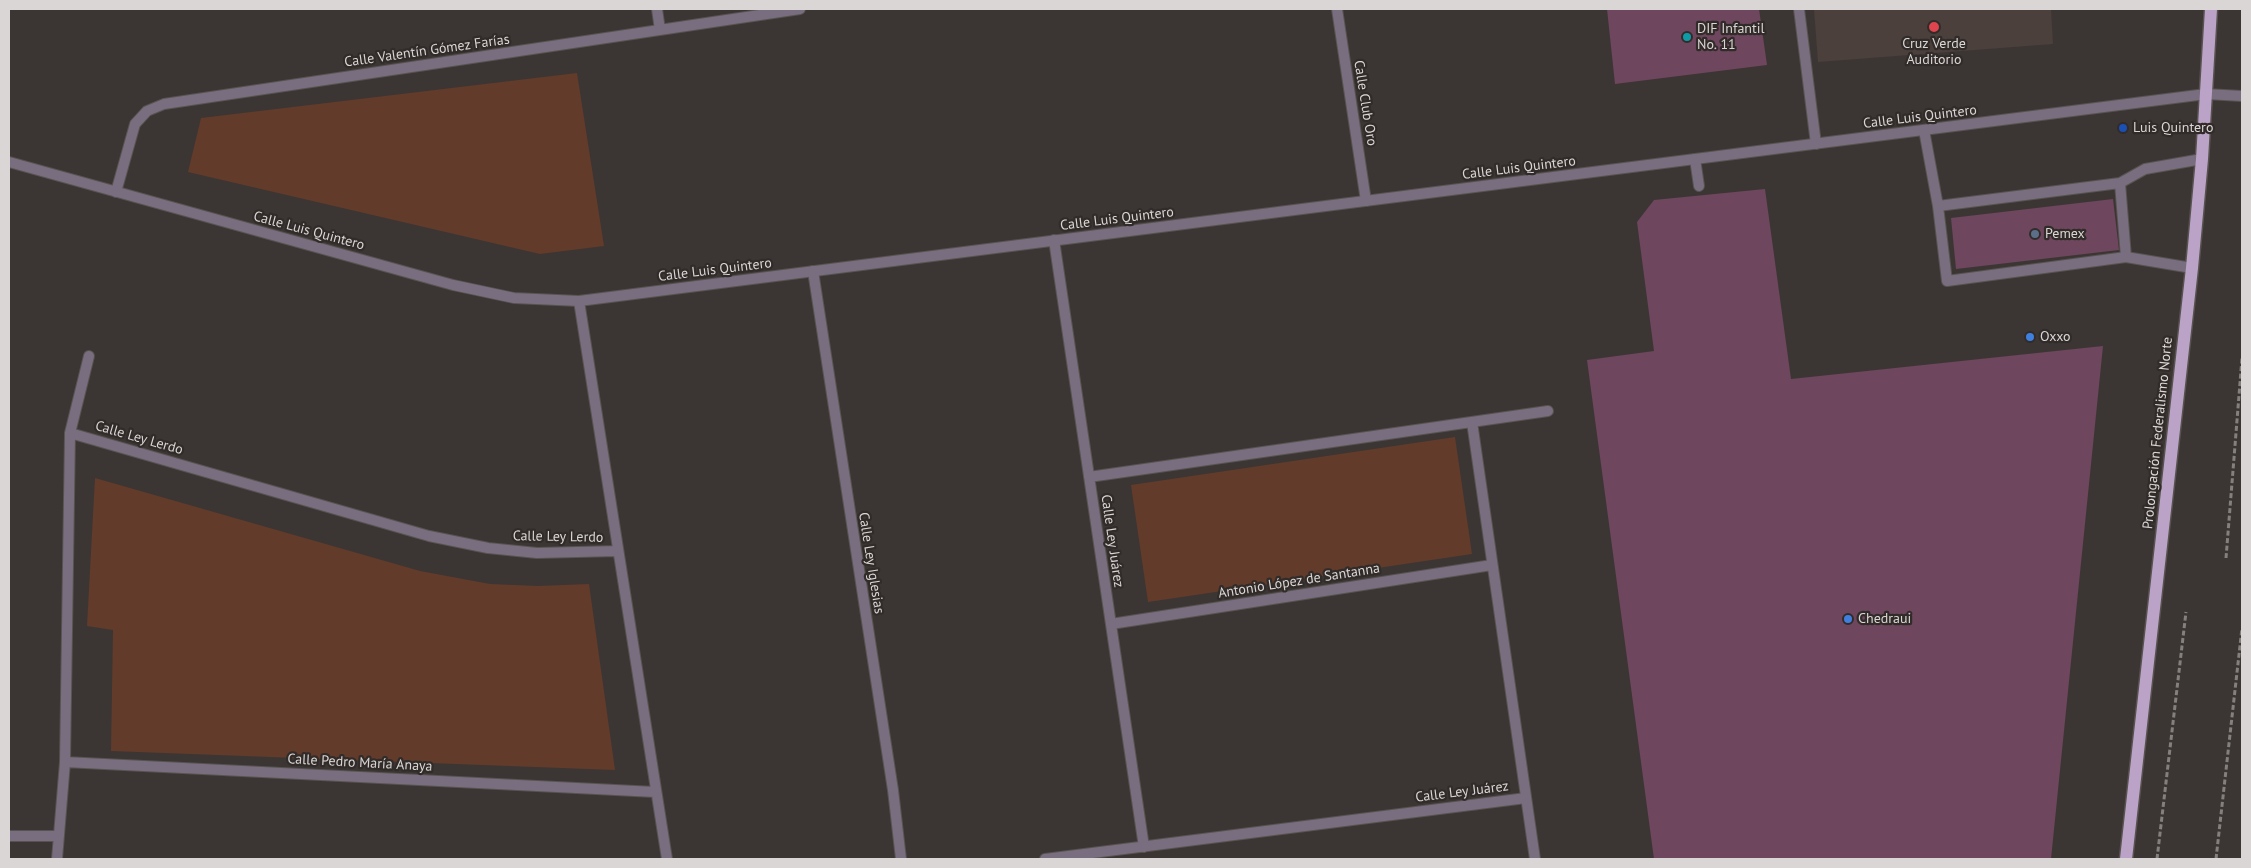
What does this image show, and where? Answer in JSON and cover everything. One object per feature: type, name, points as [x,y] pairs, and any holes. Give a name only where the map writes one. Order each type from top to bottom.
[{"type":"main road","name":"Prolongación Federalismo Norte","points":[[2126,859],[2192,268],[2202,159],[2212,9]]},
{"type":"street","points":[[657,9],[660,30]]},
{"type":"street","name":"Calle Valentín Gómez Farías","points":[[116,192],[135,124],[147,111],[164,104],[800,9]]},
{"type":"street","name":"Calle Club Oro","points":[[1337,9],[1366,201]]},
{"type":"street","points":[[1799,9],[1816,144]]},
{"type":"street","name":"Calle Luis Quintero","points":[[9,162],[453,285],[514,298],[579,301],[2206,94],[2242,96]]},
{"type":"street","points":[[1924,130],[1938,206],[1947,281],[2126,257],[2192,268]]},
{"type":"street","points":[[1695,159],[1699,186]]},
{"type":"street","points":[[1938,206],[2120,183],[2145,169],[2202,159]]},
{"type":"street","points":[[2120,183],[2126,257]]},
{"type":"street","name":"Calle Ley Juárez","points":[[1054,240],[1144,846]]},
{"type":"street","name":"Calle Ley Iglesias","points":[[813,271],[893,790],[900,859]]},
{"type":"street","name":"Calle Ley Lerdo","points":[[579,301],[667,859]]},
{"type":"street","points":[[57,859],[65,762],[70,433],[89,356]]},
{"type":"street","points":[[1089,477],[1548,411]]},
{"type":"street","name":"Calle Ley Juárez","points":[[1045,859],[1526,798],[1472,422]]},
{"type":"street","name":"Calle Ley Lerdo","points":[[70,433],[429,536],[488,548],[537,553],[617,551]]},
{"type":"street","name":"Antonio López de Santanna","points":[[1111,624],[1492,564]]},
{"type":"street","name":"Calle Pedro María Anaya","points":[[65,762],[655,792]]},
{"type":"street","points":[[1526,798],[1535,859]]},
{"type":"street","points":[[9,836],[58,836]]},
{"type":"path","points":[[2226,558],[2242,358]]},
{"type":"path","points":[[2157,859],[2186,612]]},
{"type":"path","points":[[2216,859],[2242,628]]},
{"type":"shaded area","name":"Cruz Verde Auditorio","points":[[1814,9],[2051,9],[2053,44],[1818,62]]},
{"type":"shaded area","points":[[577,73],[604,246],[540,254],[188,172],[201,118]]},
{"type":"shaded area","points":[[1455,437],[1472,554],[1148,602],[1131,485]]},
{"type":"shaded area","points":[[95,478],[420,571],[490,584],[538,586],[589,584],[615,770],[111,751],[113,630],[87,626]]},
{"type":"building","name":"DIF Infantil No. 11","points":[[1607,9],[1759,9],[1767,65],[1615,84]]},
{"type":"building","name":"Chedraui","points":[[1765,189],[1791,379],[2103,346],[2051,859],[1654,859],[1587,360],[1654,351],[1637,222],[1654,200]]},
{"type":"building","name":"Pemex","points":[[2113,199],[2119,250],[1956,269],[1951,218]]},
{"type":"place","name":"Cruz Verde Auditorio","points":[[1934,27]]},
{"type":"place","name":"DIF Infantil No. 11","points":[[1687,37]]},
{"type":"place","name":"Luis Quintero","points":[[2123,128]]},
{"type":"place","name":"Pemex","points":[[2035,234]]},
{"type":"place","name":"Oxxo","points":[[2030,337]]},
{"type":"place","name":"Chedraui","points":[[1848,619]]}]
